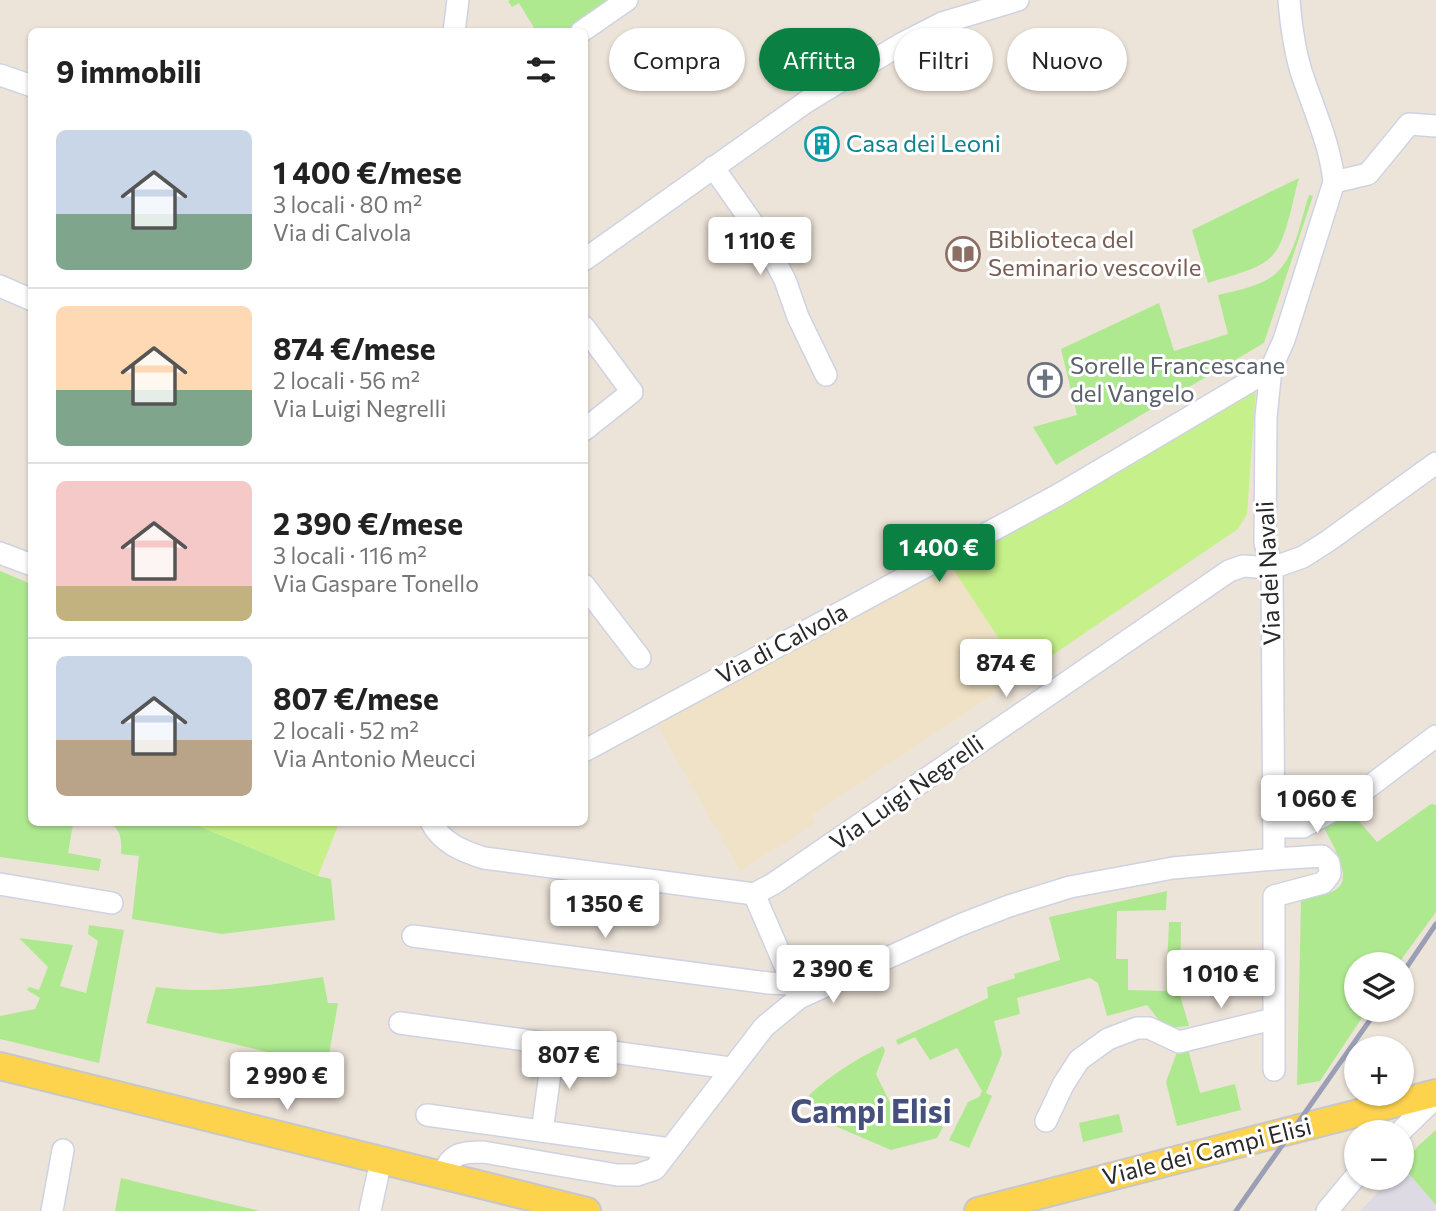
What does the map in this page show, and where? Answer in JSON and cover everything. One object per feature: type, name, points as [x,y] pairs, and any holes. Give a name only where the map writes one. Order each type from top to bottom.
[{"type":"main road","points":[[0,1066],[572,1209]]},
{"type":"main road","name":"Viale dei Campi Elisi","points":[[978,1211],[1436,1095]]},
{"type":"street","points":[[454,28],[458,0]]},
{"type":"street","points":[[587,28],[627,0]]},
{"type":"street","points":[[588,257],[806,102],[928,29],[953,9],[1018,0]]},
{"type":"street","name":"Via dei Navali","points":[[1274,859],[1272,568],[1265,543],[1266,416],[1271,369],[1284,340],[1334,181],[1332,159],[1300,68],[1289,0]]},
{"type":"street","points":[[0,75],[28,85]]},
{"type":"street","points":[[1334,181],[1368,174],[1409,124],[1436,126]]},
{"type":"street","points":[[713,167],[763,239],[785,280],[798,317],[826,375]]},
{"type":"street","points":[[0,286],[28,298]]},
{"type":"street","points":[[588,332],[632,392],[588,427]]},
{"type":"street","name":"Via di Calvola","points":[[588,749],[1058,495],[1271,369]]},
{"type":"street","points":[[1272,568],[1303,557],[1328,541],[1436,463]]},
{"type":"street","points":[[0,553],[28,564]]},
{"type":"street","name":"Via Luigi Negrelli","points":[[754,894],[774,884],[1229,571],[1243,566],[1272,568]]},
{"type":"street","points":[[588,589],[640,658]]},
{"type":"street","points":[[1274,823],[1286,827],[1303,827],[1350,801],[1436,736]]},
{"type":"street","points":[[433,826],[450,844],[484,858],[754,894],[796,991]]},
{"type":"street","points":[[442,1175],[448,1161],[464,1152],[483,1152],[617,1175],[637,1175],[655,1169],[730,1068],[796,991],[1009,906],[1070,887],[1172,868],[1322,856],[1329,863],[1330,874],[1323,883],[1274,896],[1274,1070]]},
{"type":"street","points":[[0,884],[112,903]]},
{"type":"street","points":[[413,936],[768,984],[796,991]]},
{"type":"street","points":[[1046,1121],[1063,1085],[1079,1060],[1108,1039],[1137,1028],[1149,1028],[1179,1042],[1273,1019]]},
{"type":"street","points":[[400,1023],[730,1068]]},
{"type":"street","points":[[542,1131],[554,1045]]},
{"type":"street","points":[[1412,1120],[1436,1095]]},
{"type":"street","points":[[427,1115],[670,1149]]},
{"type":"street","points":[[52,1211],[63,1150]]},
{"type":"street","points":[[370,1211],[380,1160]]},
{"type":"street","points":[[1327,1211],[1344,1190]]},
{"type":"shaded area","points":[[951,566],[1023,675],[811,815],[815,823],[740,871],[656,723]]},
{"type":"shaded area","points":[[1414,1180],[1436,1205],[1436,1211],[1360,1211],[1380,1190],[1414,1190]]},
{"type":"green space","points":[[508,1],[607,1],[570,28],[534,28],[519,3],[512,7]]},
{"type":"green space","points":[[1299,178],[1286,229],[1273,255],[1252,269],[1208,283],[1192,230]]},
{"type":"green space","points":[[1309,195],[1313,196],[1264,343],[1056,465],[1033,427],[1077,415],[1061,349],[1159,303],[1174,351],[1228,334],[1218,295],[1258,284],[1278,271],[1291,252]]},
{"type":"green space","points":[[1256,389],[1247,514],[1238,529],[1023,675],[951,566],[1171,441]]},
{"type":"green space","points":[[0,571],[28,583],[28,826],[73,826],[68,853],[101,859],[99,871],[0,857]]},
{"type":"green space","points":[[1431,804],[1436,805],[1436,912],[1407,952],[1344,952],[1344,1022],[1359,1022],[1350,1036],[1344,1036],[1344,1045],[1320,1081],[1297,1085],[1301,901],[1335,890],[1342,883],[1343,875],[1339,858],[1324,827],[1350,811],[1377,842]]},
{"type":"green space","points":[[114,826],[199,826],[331,879],[335,920],[222,934],[132,919],[139,856],[121,854],[117,829]]},
{"type":"green space","points":[[199,826],[338,826],[318,876]]},
{"type":"green space","points":[[1167,891],[1166,910],[1117,911],[1116,959],[1128,959],[1128,990],[1166,991],[1169,922],[1181,922],[1180,995],[1189,1026],[1165,1028],[1147,1005],[1107,1016],[1098,983],[1090,978],[1017,998],[1020,1014],[994,1021],[1002,1054],[986,1093],[992,1096],[969,1148],[949,1140],[968,1102],[979,1097],[982,1091],[957,1048],[930,1060],[915,1037],[898,1045],[896,1040],[988,998],[987,987],[1015,978],[1014,974],[1060,960],[1049,917]]},
{"type":"green space","points":[[89,925],[124,930],[99,1063],[0,1039],[0,1016],[35,1009],[40,998],[27,990],[29,987],[39,990],[48,967],[19,938],[73,945],[60,986],[86,993],[98,941],[88,934]]},
{"type":"green space","points":[[323,977],[328,1003],[338,1003],[327,1066],[146,1023],[156,987],[219,989]]},
{"type":"green space","points":[[883,1046],[885,1051],[876,1074],[893,1109],[943,1127],[937,1138],[891,1150],[821,1120],[809,1095],[844,1068]]},
{"type":"green space","points":[[1188,1049],[1200,1093],[1235,1084],[1241,1110],[1177,1126],[1166,1082],[1177,1052]]},
{"type":"green space","points":[[1119,1114],[1123,1132],[1083,1142],[1079,1123]]},
{"type":"green space","points":[[1436,1130],[1436,1205],[1414,1180],[1414,1151]]},
{"type":"green space","points":[[121,1178],[137,1182],[260,1211],[115,1211]]},
{"type":"railway","points":[[1414,956],[1436,924]]},
{"type":"railway","points":[[1236,1211],[1369,1022]]},
{"type":"place","name":"Casa dei Leoni","points":[[822,144]]},
{"type":"place","name":"Biblioteca del Seminario vescovile","points":[[963,254]]},
{"type":"place","name":"Sorelle Francescane del Vangelo","points":[[1045,380]]},
{"type":"district","name":"Campi Elisi","points":[[871,1112]]}]
